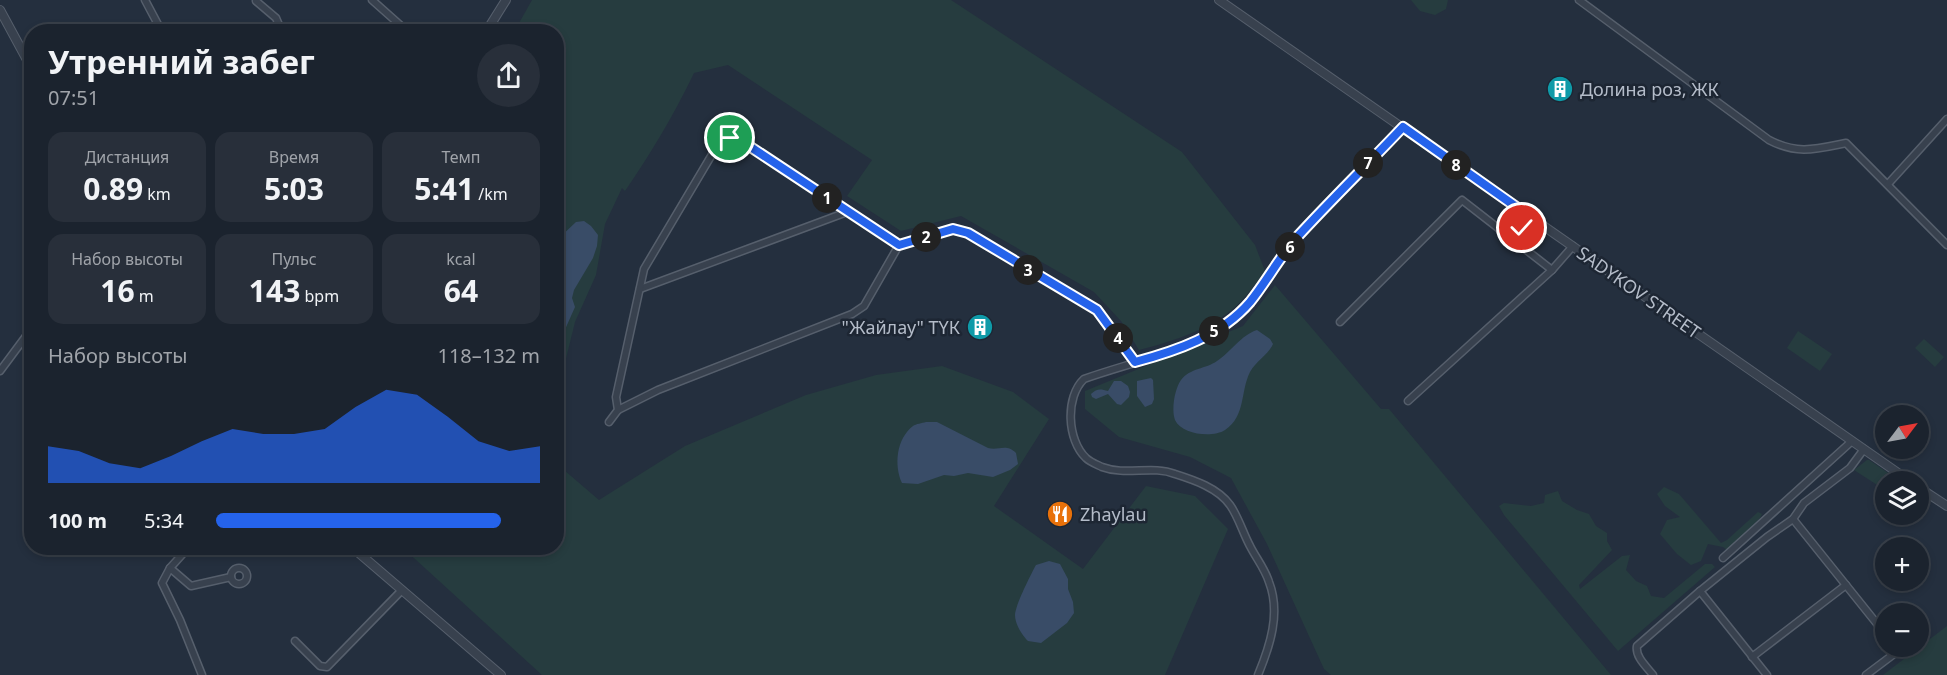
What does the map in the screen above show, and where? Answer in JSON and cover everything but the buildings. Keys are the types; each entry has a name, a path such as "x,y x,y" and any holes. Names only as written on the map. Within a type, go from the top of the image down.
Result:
{"street":[{"path":"145,0 158,24"},
{"path":"372,0 399,24"},
{"path":"491,24 506,0"},
{"name":"SADYKOV STREET","path":"1219,0 1895,471"},
{"path":"1579,0 1769,140 1790,149 1804,151 1846,143 1947,245"},
{"path":"256,1 276,18 279,24"},
{"path":"0,10 4,27 24,57"},
{"path":"1888,184 1947,119"},
{"path":"1258,675 1271,636 1274,606 1269,582 1231,506 1214,490 1172,472 1126,471 1102,467 1086,458 1078,446 1071,426 1073,396 1077,386 1084,379 1187,346 1227,323 1250,301 1297,237 1403,127"},
{"path":"618,410 616,397 644,269 720,141 730,138 740,140 899,245"},
{"path":"1340,322 1462,200 1552,270"},
{"path":"640,289 848,212"},
{"path":"1512,239 1532,218"},
{"path":"609,422 618,410 658,390 852,314 864,306 899,245 953,229 968,233 1097,310 1135,362"},
{"path":"1408,401 1552,270 1573,246"},
{"path":"0,371 24,339"},
{"path":"1723,558 1852,441"},
{"path":"1653,675 1639,657 1636,651 1637,646 1700,591 1793,519 1804,503 1850,468 1864,449"},
{"path":"1929,494 1947,506"},
{"path":"1793,519 1875,621"},
{"path":"182,555 170,568 162,586 180,620 202,675"},
{"path":"361,555 501,675"},
{"path":"170,568 191,586 231,578"},
{"path":"1752,657 1846,585"},
{"path":"295,641 320,666 327,667 402,590"},
{"path":"1700,591 1767,675"},
{"path":"1866,675 1890,657"}],"green space":[{"path":"532,0 951,0 1182,152 1255,245 1265,271 1241,301 1219,319 1180,338 1139,350 1121,321 1094,292 961,216 901,231 847,196 872,160 728,65 694,73 653,148 625,191 622,188 605,224 596,275 575,322 564,367 564,24 518,24"},
{"path":"1411,0 1448,0 1446,9 1435,15 1420,11"},
{"path":"1275,285 1381,409 1389,409 1611,675 1331,675 1324,669 1267,544 1231,478 1190,457 1119,437 1085,409 1085,391 1243,326"},
{"path":"1798,331 1832,354 1820,371 1787,348"},
{"path":"1924,339 1944,357 1935,367 1915,348"},
{"path":"942,366 1013,392 1049,419 994,506 1083,569 1146,486 1195,496 1228,529 1165,675 542,675 411,555 564,555 564,470 599,500 685,446 806,395 876,375"},
{"path":"1869,460 1885,471 1875,471 1875,484 1854,470"},
{"path":"1664,487 1679,494 1721,543 1758,512 1762,514 1727,550 1708,544 1701,561 1691,565 1677,554 1660,534 1667,520 1680,517 1665,506 1657,494"},
{"path":"1558,491 1562,501 1589,514 1596,526 1607,533 1607,541 1612,550 1579,585 1580,589 1622,556 1630,555 1626,570 1636,581 1647,586 1651,596 1664,598 1705,564 1712,564 1715,567 1618,651 1504,515 1499,506 1504,503 1531,506 1544,503 1545,495"},
{"path":"1947,626 1947,675 1883,675 1907,657 1929,657 1929,640"}],"water":[{"path":"584,221 591,226 598,235 597,246 593,258 574,290 572,298 575,307 564,332 564,233 576,222"},
{"path":"1257,330 1273,344 1250,372 1240,411 1232,424 1225,430 1213,434 1198,434 1184,429 1175,420 1174,415 1174,399 1181,380 1189,373 1217,361 1251,332"},
{"path":"1151,378 1154,399 1152,404 1145,407 1137,396 1137,381"},
{"path":"1114,381 1121,381 1128,386 1130,392 1129,397 1121,405 1117,404 1108,394 1096,399 1092,397 1091,394 1097,390 1108,391"},
{"path":"937,422 988,448 1009,448 1016,453 1018,464 993,477 968,473 954,476 944,475 918,484 902,483 897,461 900,445 907,431 917,424"},
{"path":"1049,561 1060,564 1068,579 1074,613 1067,623 1041,643 1028,641 1018,626 1015,618 1016,611 1036,565"}],"place":[{"name":"Долина роз, ЖК","path":"1560,89"},
{"name":"\"Жайлау\" ТҮК","path":"980,327"},
{"name":"Zhaylau","path":"1060,514"}],"route":[{"path":"730,138 740,140 899,245 953,229 960,229 968,233 1097,310 1135,362 1187,346 1238,314 1297,237 1403,127 1532,218 1522,228"}]}
